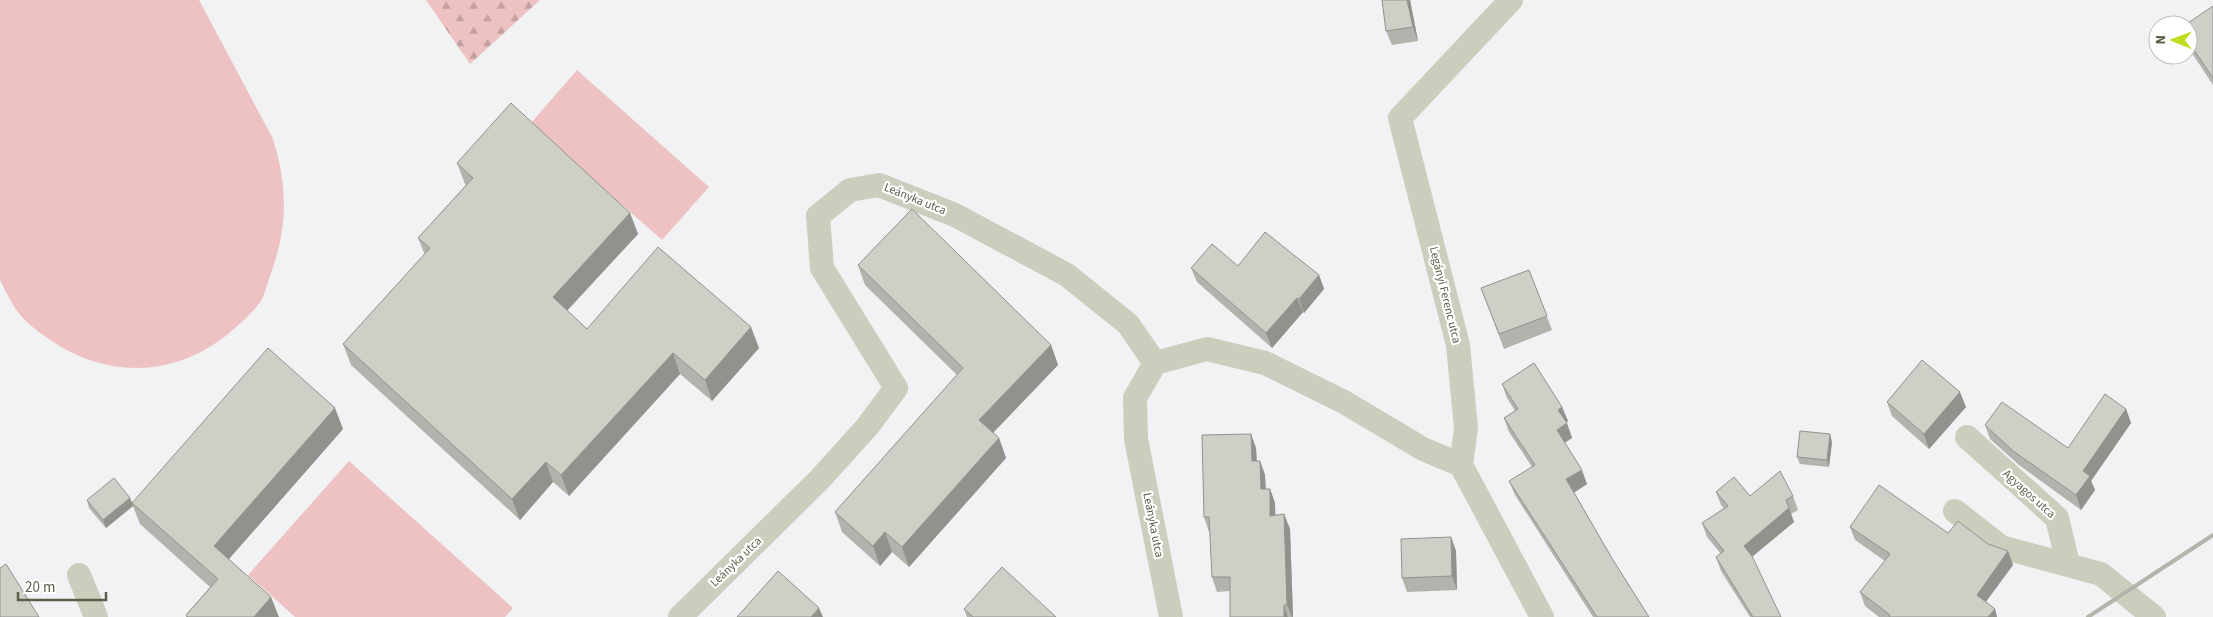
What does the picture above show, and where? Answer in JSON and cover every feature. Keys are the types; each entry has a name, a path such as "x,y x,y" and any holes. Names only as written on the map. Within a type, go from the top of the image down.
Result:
{"street":[{"name":"Legányi Ferenc utca","path":"1461,465 1466,428 1458,345 1400,118 1512,0"},
{"name":"Leányka utca","path":"680,617 819,480 867,427 896,388 822,268 818,216 850,190 879,185 955,215 1066,275 1128,324 1155,363 1135,398 1136,439 1171,617"},
{"path":"1155,363 1207,349 1264,363 1344,402 1423,449 1461,465 1542,617"},
{"name":"Agyagos utca","path":"1966,437 2057,518 2068,564"},
{"path":"1955,511 2001,547 2101,574 2154,617"},
{"path":"79,576 96,617"}],"green space":[{"path":"0,0 199,0 273,139 281,174 284,208 283,224 276,258 261,301 245,319 214,344 192,356 169,364 145,368 121,367 97,362 73,353 50,340 21,316 9,298 0,280"},
{"path":"426,0 540,0 470,64"},
{"path":"577,70 709,187 662,240 530,124"},
{"path":"349,461 513,608 505,617 295,617 248,575"}],"building":[{"path":"1382,0 1407,0 1413,27 1386,31"},
{"path":"2213,6 2213,78 2198,56 2198,16"},
{"path":"511,103 630,213 553,297 587,329 658,247 751,327 705,380 673,353 561,475 546,462 512,499 343,344 430,248 418,238 473,178 457,163"},
{"path":"912,209 1051,345 979,420 999,438 902,547 885,532 873,546 835,512 963,368 858,265"},
{"path":"1265,232 1319,275 1266,333 1191,268 1212,244 1238,266"},
{"path":"1529,270 1547,316 1499,334 1481,288"},
{"path":"268,348 335,408 214,546 271,597 254,617 188,617 186,615 218,579 132,503"},
{"path":"1922,360 1960,392 1924,434 1887,402"},
{"path":"1534,363 1562,407 1558,410 1567,423 1557,430 1582,470 1566,479 1649,617 1597,617 1509,481 1535,465 1504,418 1518,409 1502,384"},
{"path":"2105,394 2126,409 2083,471 2090,476 2076,495 2013,451 1985,425 2002,402 2068,448"},
{"path":"1800,431 1830,434 1827,460 1797,457"},
{"path":"1251,434 1252,461 1260,461 1261,489 1270,489 1270,516 1284,514 1287,605 1284,605 1284,617 1230,617 1230,577 1212,577 1209,517 1204,517 1202,435"},
{"path":"1780,471 1793,496 1786,500 1789,508 1744,546 1752,556 1781,617 1753,617 1716,557 1724,551 1702,523 1728,506 1716,492 1734,477 1750,496"},
{"path":"114,478 130,498 103,520 87,500"},
{"path":"1879,485 1948,533 1958,521 1988,544 2008,551 1977,595 1995,609 1988,617 1889,617 1890,615 1860,592 1890,554 1850,527"},
{"path":"1451,537 1452,576 1402,578 1401,539"},
{"path":"6,564 39,617 0,617 0,568"},
{"path":"1002,567 1056,617 973,617 964,609"},
{"path":"778,571 819,608 811,617 737,617"}],"railway":[{"path":"2088,617 2213,535"}]}
